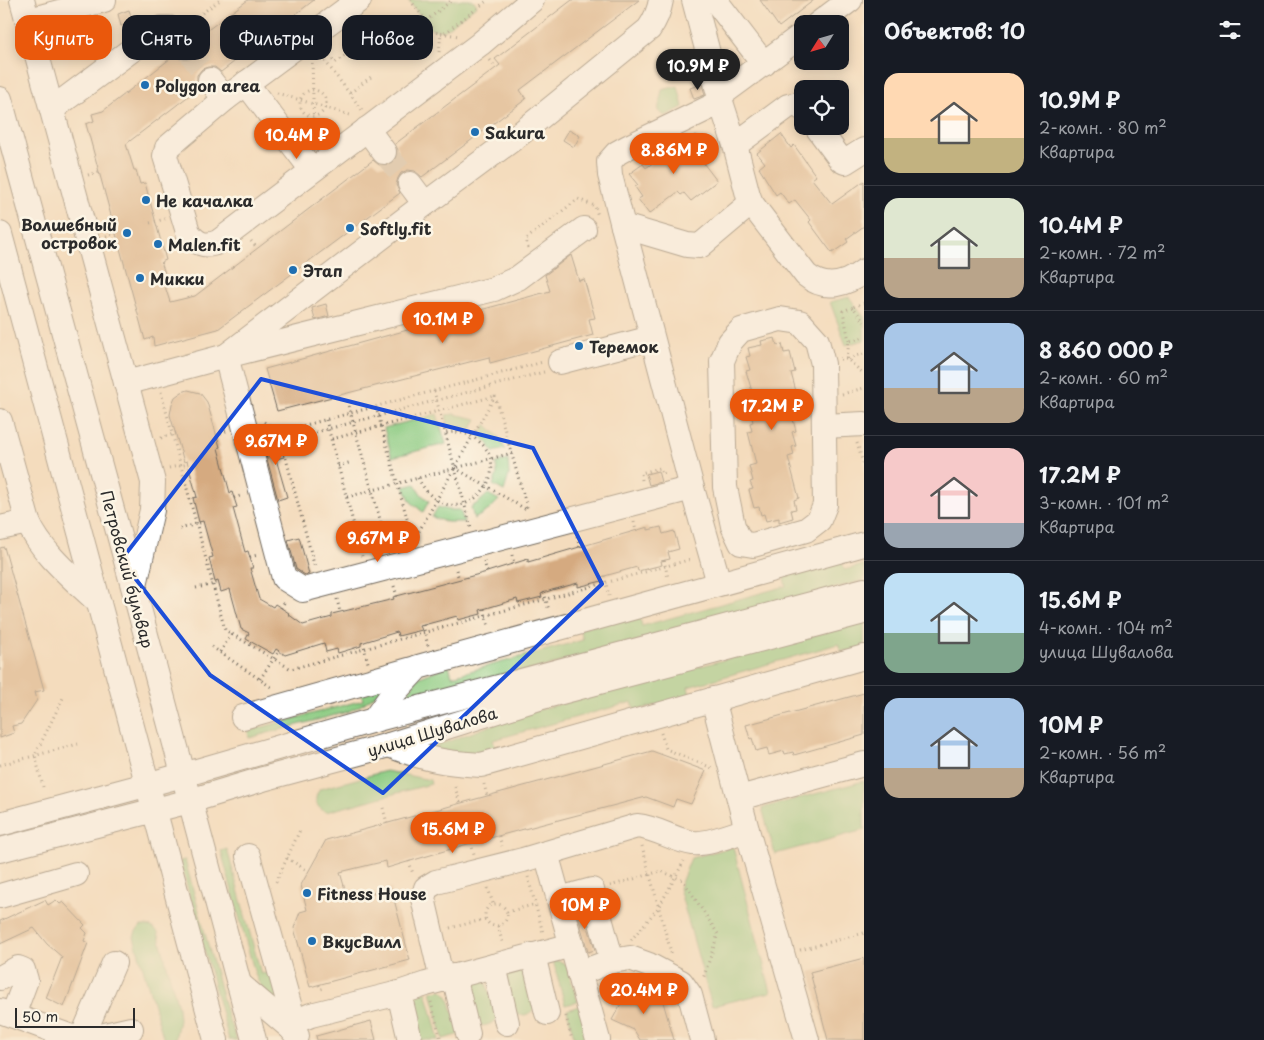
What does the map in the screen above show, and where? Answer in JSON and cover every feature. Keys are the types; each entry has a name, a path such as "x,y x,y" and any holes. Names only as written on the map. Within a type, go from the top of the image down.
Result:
{"street":[{"path":"104,0 25,10 153,482 152,510 134,590"},
{"path":"332,23 359,0"},
{"path":"282,60 225,99 181,134 165,151 188,232 193,240 201,244 211,245 218,242 316,167 369,123 480,44 532,0"},
{"path":"226,356 521,133 649,28 659,12 661,0"},
{"path":"694,0 720,99 751,203 806,275 814,282 838,284 852,281 864,271"},
{"path":"715,0 764,64"},
{"path":"830,15 850,0"},
{"path":"719,583 651,338 610,175 609,162 617,153 720,99 794,41"},
{"path":"52,109 122,57"},
{"path":"210,80 225,99"},
{"path":"250,81 316,167"},
{"name":"Петровский бульвар","path":"0,99 254,1040"},
{"path":"735,145 788,106 794,105"},
{"path":"369,123 384,152"},
{"path":"822,135 840,160 845,162 864,150"},
{"path":"410,184 425,204"},
{"path":"623,226 686,245 700,246 751,203"},
{"path":"126,383 494,289 518,278 584,229"},
{"path":"0,234 216,1040"},
{"path":"780,319 800,322 817,341 824,364 824,426 825,505 819,520 806,530 753,545 741,543 733,526 725,487 722,361 730,342 741,330 780,319"},
{"path":"554,364 651,338"},
{"path":"226,356 284,578 303,590 692,488"},
{"path":"0,421 32,532 56,561 100,604"},
{"path":"824,426 860,433"},
{"path":"0,528 28,522"},
{"path":"242,717 423,658 864,544"},
{"name":"улица Шувалова","path":"0,824 374,720 864,590"},
{"name":"улица Шувалова","path":"0,850 190,801 262,779 389,745 539,698 864,612"},
{"path":"389,745 416,756 451,764 481,765 864,657"},
{"path":"374,720 391,696 423,658"},
{"path":"713,699 747,830 807,1040"},
{"path":"739,798 864,764"},
{"path":"468,1034 442,983 423,898 426,888 436,882 546,853 637,826 647,827 694,843 747,830"},
{"path":"546,853 598,1040"},
{"path":"248,856 295,1030"},
{"path":"0,896 76,874"},
{"path":"559,899 592,890 612,961"},
{"path":"295,1030 311,1015 442,983 494,966 572,945"},
{"path":"533,955 547,1013"},
{"path":"579,973 612,961 630,958 650,965 681,982 690,995 702,1040"},
{"path":"82,1040 114,963"},
{"path":"494,966 507,1024"},
{"path":"0,978 18,968 23,970 26,980 6,1013 82,1040 131,1030"},
{"path":"239,984 295,1030"},
{"path":"399,993 410,1040"},
{"path":"197,1040 207,1011"}],"path":[{"path":"410,0 421,15"},
{"path":"433,15 452,0"},
{"path":"480,0 483,4"},
{"path":"438,55 442,33 488,0"},
{"path":"434,32 475,38 480,44"},
{"path":"349,34 358,46 335,63 315,38 349,34"},
{"path":"312,60 316,167"},
{"path":"329,60 369,123"},
{"path":"350,93 371,77"},
{"path":"250,81 260,87 363,119 369,123"},
{"path":"313,90 322,93 326,97 326,107 319,116 314,117 304,113 300,107 300,100 303,95 307,91 313,90"},
{"path":"84,176 102,171"},
{"path":"150,223 173,217"},
{"path":"101,237 119,232"},
{"path":"848,359 849,341 843,310 864,303"},
{"path":"853,306 864,322"},
{"path":"849,341 864,337"},
{"path":"832,362 864,354"},
{"path":"848,359 864,371"},
{"path":"279,432 434,391 554,364"},
{"path":"320,586 282,441 436,400 554,364"},
{"path":"434,391 476,546"},
{"path":"376,407 414,541 496,396"},
{"path":"332,439 496,396"},
{"path":"454,468 528,510 496,396"},
{"path":"347,401 388,548"},
{"path":"326,420 366,574"},
{"path":"460,427 460,432"},
{"path":"156,439 179,432"},
{"path":"418,478 425,490 436,500 450,504 464,504 477,498 486,487 491,474 490,459 483,446 473,437 460,432 445,433"},
{"path":"860,433 864,466"},
{"path":"483,446 488,443"},
{"path":"347,497 512,453"},
{"path":"338,466 352,462"},
{"path":"164,470 188,464"},
{"path":"642,480 641,473 660,468 662,474 670,472"},
{"path":"491,474 496,474"},
{"path":"421,494 425,490"},
{"path":"477,498 480,502"},
{"path":"449,510 450,504"},
{"path":"180,529 203,522"},
{"path":"664,560 670,584"},
{"path":"604,576 610,599"},
{"path":"196,588 219,583"},
{"path":"544,592 550,616"},
{"path":"484,609 490,632"},
{"path":"423,625 423,658"},
{"path":"220,652 232,634"},
{"path":"363,642 369,664"},
{"path":"212,647 275,689"},
{"path":"260,679 279,651"},
{"path":"43,787 35,755 64,696"},
{"path":"660,730 666,749 714,769"},
{"path":"0,765 78,744"},
{"path":"483,779 487,796"},
{"path":"455,787 460,803"},
{"path":"382,808 387,823"},
{"path":"637,826 673,959"},
{"path":"275,882 300,830"},
{"path":"612,961 659,907 694,843"},
{"path":"287,858 308,871"},
{"path":"409,861 414,877"},
{"path":"592,890 661,871 682,880 718,934 704,978 694,980"},
{"path":"529,881 543,931"},
{"path":"489,890 493,904"},
{"path":"507,912 559,899"},
{"path":"493,904 500,904 507,912 506,919 498,926 490,924 485,915 487,908 493,904"},
{"path":"449,928 486,919"},
{"path":"498,926 502,942"},
{"path":"783,954 864,933"},
{"path":"441,1040 442,983"},
{"path":"319,985 320,989 325,988"}],"highlighted area":[{"path":"261,379 533,448 602,584 383,793 210,675 121,560"}],"green space":[{"path":"408,0 473,0 477,5 444,31 433,29 433,15 419,15"},
{"path":"678,86 683,107 665,116 658,111 662,90"},
{"path":"849,297 864,317 864,340 846,345 830,302"},
{"path":"437,414 446,444 392,457 384,428"},
{"path":"454,414 477,419 471,430 449,427 446,415"},
{"path":"486,424 498,436 505,449 493,452 480,435"},
{"path":"508,460 509,475 504,491 493,485 497,474 496,463"},
{"path":"415,484 421,494 429,501 423,512 411,502 404,487"},
{"path":"488,494 499,500 489,510 474,519 471,507"},
{"path":"438,507 460,510 464,522 447,522 432,517"},
{"path":"841,558 844,570 864,565 864,580 469,687 405,697 418,678 449,665 452,676 583,640 580,629 639,613 642,626 786,586 783,574"},
{"path":"864,622 864,650 841,651 838,644 688,687 690,695 635,711 632,702 493,740 496,749 482,755 431,748 516,716"},
{"path":"388,683 369,700 347,712 249,738 248,731 363,700 360,688"},
{"path":"386,771 430,780 431,784 326,812 317,805 316,796 320,789"},
{"path":"864,781 864,830 775,854 762,808"},
{"path":"733,847 771,992 712,1006 679,888 691,858"},
{"path":"227,849 261,974 271,972 283,1005 265,993 255,974 221,851"},
{"path":"185,860 228,1018 237,1040 229,1040 180,861"},
{"path":"141,926 150,927 158,932 178,1007 179,1020 175,1040 164,1040 134,937 136,931"},
{"path":"553,960 566,964 578,1002 565,1005"},
{"path":"520,969 525,973 536,1008 524,1015 516,1014 505,985 508,973"},
{"path":"481,980 486,983 498,1018 483,1026 477,1025 466,989 469,983"},
{"path":"442,990 448,996 460,1034 443,1039 431,991"},
{"path":"426,991 439,1040 419,1040 415,1027 412,1012 413,1005 419,994"},
{"path":"579,1006 589,1040 575,1040 567,1010"}],"building":[{"path":"248,0 314,0 295,15 228,15"},
{"path":"572,0 639,0 520,90 526,99 422,177 415,171 408,170 401,173 396,185 400,193 218,329 154,346 153,337 145,340 86,124 94,121 92,114 103,111 169,60 210,60 210,28 220,21 220,60 236,60 221,72 215,67 202,69 197,75 199,88 126,144 140,184 145,183 166,260 161,262 166,276 162,277 170,302 195,296 373,160 379,165 386,166 392,163 397,157 398,150 395,144 500,65 495,59"},
{"path":"760,0 814,0 794,15 779,27"},
{"path":"129,10 131,15 122,15 121,26 118,14"},
{"path":"702,84 705,95 694,99 690,88"},
{"path":"569,130 580,136 574,147 563,140"},
{"path":"781,134 791,148 794,145 816,176 812,179 832,204 864,181 864,226 846,239 848,242 832,253 809,222 811,220 795,200 789,204 780,192 776,195 759,168 765,163 757,153"},
{"path":"696,135 708,150 704,153 709,160 704,164 717,181 691,201 684,193 681,195 678,192 649,214 638,199 642,197 635,187 638,185 629,174 643,164 646,168 673,148 675,150"},
{"path":"571,255 579,281 584,279 595,318 589,319 593,335 490,363 489,357 277,411 265,369 550,291 545,275"},
{"path":"326,304 329,316 315,320 312,308"},
{"path":"775,338 777,345 782,344 784,353 790,352 795,372 791,373 797,395 787,397 796,431 792,432 796,446 792,447 794,455 788,457 799,498 794,500 796,509 791,510 793,518 779,522 779,518 766,521 764,514 761,515 759,507 754,508 749,490 753,489 750,482 753,481 749,466 756,464 748,432 752,431 750,423 753,422 749,407 756,405 746,371 750,370 746,357 750,356 748,348 762,345 761,341"},
{"path":"188,390 200,393 207,402 220,447 218,448 230,493 232,492 237,507 233,508 245,552 248,551 253,568 250,568 259,599 273,607 275,604 303,625 332,617 332,614 394,599 393,597 528,559 528,562 648,527 648,530 661,527 663,534 674,531 679,549 668,552 670,559 661,561 662,565 638,571 637,567 601,577 602,581 578,587 578,583 541,594 542,597 518,603 517,599 480,610 481,614 458,620 457,616 420,626 422,630 398,636 397,632 361,643 361,646 338,653 337,649 326,652 324,643 285,655 276,649 273,654 246,639 249,633 241,629 230,589 221,592 218,581 215,582 209,558 213,557 203,521 199,522 193,498 197,497 187,461 184,462 170,415 175,397"},
{"path":"280,440 284,457 276,459 287,497 278,500 263,444"},
{"path":"658,471 661,482 649,485 646,474"},
{"path":"299,537 309,574 305,575 296,569 288,540"},
{"path":"4,547 44,690 35,692 37,700 21,724 12,726 14,733 0,738 0,548"},
{"path":"864,693 864,735 794,755 793,752 785,754 784,751 769,755 767,748 756,751 752,738 750,739 746,725"},
{"path":"652,751 706,771 691,804 676,799 673,807 646,797 471,843 387,868 386,861 340,872 348,900 391,888 410,960 310,987 294,928 300,912 307,910 301,885 326,840"},
{"path":"45,900 48,905 56,900 60,904 63,902 85,925 82,928 87,933 84,941 88,943 64,1007 46,998 62,957 47,944 34,928 0,944 0,921"},
{"path":"582,907 595,950 588,952 576,909"},
{"path":"864,958 864,1040 828,1040 810,972"},
{"path":"633,982 663,1002 674,1040 640,1040 634,1030 612,1020"},
{"path":"371,1021 376,1040 317,1040 316,1036"}],"tunnel":[{"path":"195,60 210,80"},
{"path":"384,152 410,184"}],"place":[{"name":"Polygon area","path":"145,85"},
{"name":"Sakura","path":"475,132"},
{"name":"Не качалка","path":"146,200"},
{"name":"Softly.fit","path":"350,228"},
{"name":"Волшебный островок","path":"127,233"},
{"name":"Malen.fit","path":"158,244"},
{"name":"Этап","path":"293,270"},
{"name":"Микки","path":"140,278"},
{"name":"Теремок","path":"579,346"},
{"name":"Fitness House","path":"307,893"},
{"name":"ВкусВилл","path":"312,941"}]}
